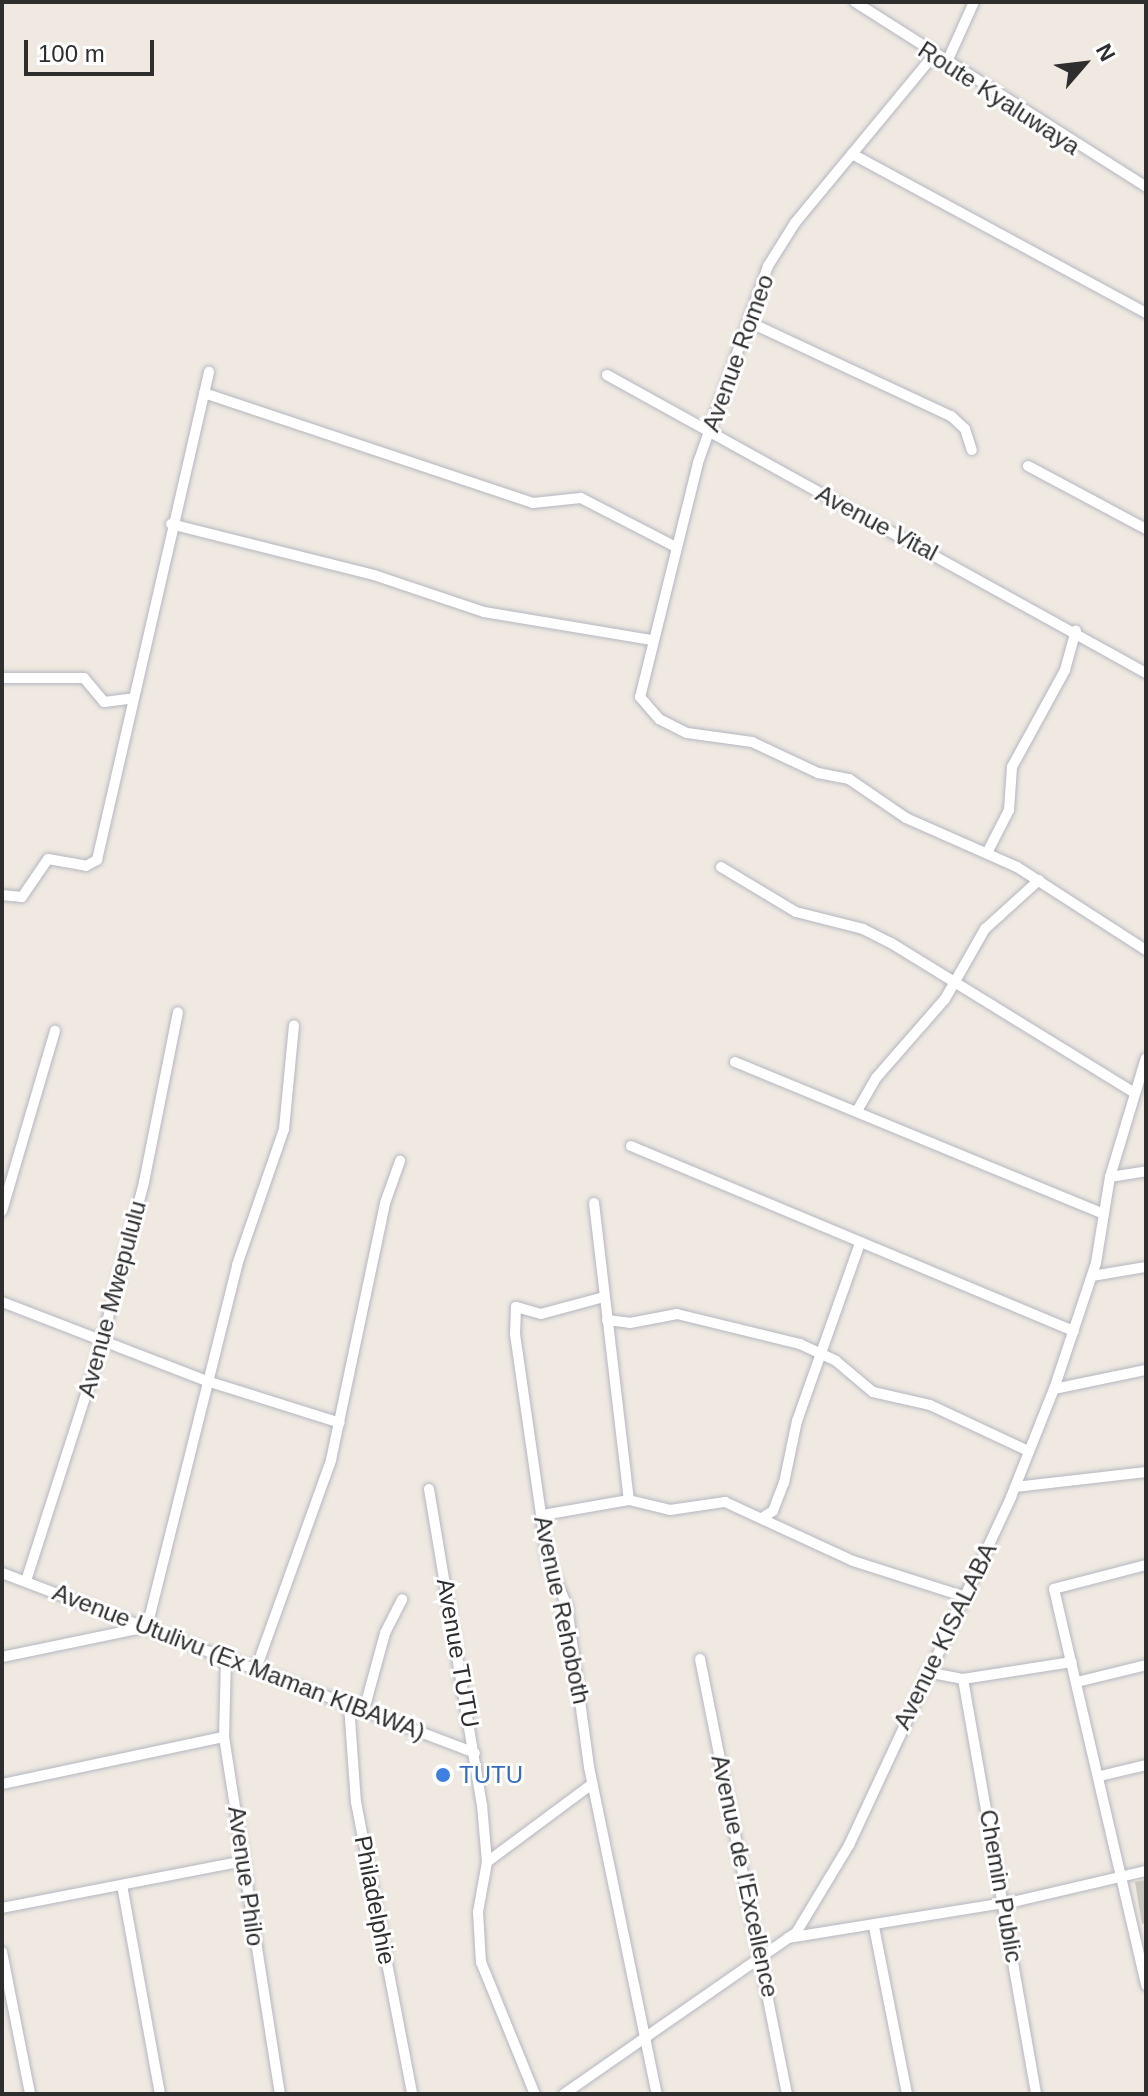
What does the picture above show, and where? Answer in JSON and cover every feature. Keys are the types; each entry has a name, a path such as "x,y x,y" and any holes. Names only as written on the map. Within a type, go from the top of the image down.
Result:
{"street":[{"name":"Route Kyaluwaya","path":"855,2 933,56 1146,187"},
{"path":"946,64 974,2"},
{"name":"Avenue Romeo","path":"933,56 852,154 768,266 709,433 651,640 640,697 671,726 782,752 818,773 859,784 952,842 987,853"},
{"path":"852,154 1146,313"},
{"path":"749,322 951,416 965,429 972,450"},
{"path":"2,895 22,897 48,859 86,866 97,860 126,743 130,699 209,372"},
{"name":"Avenue Vital","path":"607,375 1076,630 1146,673"},
{"path":"204,393 533,503 581,498 676,547"},
{"path":"1028,466 1146,529"},
{"path":"171,524 374,575 484,612 651,640"},
{"path":"1076,630 1065,670 1012,767 1009,810 987,853 1039,880 1146,950"},
{"path":"2,678 84,678 104,702 130,699"},
{"path":"721,867 796,912 863,929 956,980 1132,1091"},
{"path":"857,1111 956,980 985,929 1039,880"},
{"name":"Avenue Mwepululu","path":"26,1581 96,1363 98,1340 144,1182 178,1012"},
{"path":"2,1657 147,1627 237,1265 284,1129 294,1025"},
{"path":"2,1211 55,1031"},
{"name":"Avenue KISALABA","path":"564,2094 787,1939 849,1845 1015,1487 1054,1389 1092,1276 1110,1177 1132,1091 1146,1058"},
{"path":"735,1062 1103,1214"},
{"path":"631,1146 1074,1331"},
{"path":"257,1666 340,1423 385,1203 400,1161"},
{"path":"1110,1177 1146,1171"},
{"path":"594,1203 629,1500"},
{"path":"762,1518 773,1511 784,1483 819,1355 860,1243"},
{"path":"1092,1276 1146,1267"},
{"name":"Avenue Rehoboth","path":"604,1297 541,1314 516,1307 548,1562 567,1606 592,1784 657,2094"},
{"path":"2,1302 207,1381 340,1423"},
{"path":"607,1320 630,1323 677,1314 800,1344 836,1361 873,1392 930,1405 1028,1451"},
{"path":"1054,1389 1146,1370"},
{"path":"1015,1487 1146,1472"},
{"name":"Avenue TUTU","path":"429,1489 475,1753 487,1862 478,1912 481,1962 535,2094"},
{"path":"543,1515 629,1500 670,1510 725,1502 853,1561 963,1596"},
{"path":"1146,1565 1054,1589 1100,1776 1146,1985"},
{"name":"Avenue Utulivu (Ex Maman KIBAWA)","path":"2,1573 257,1666 475,1753"},
{"path":"364,1710 385,1633 402,1599"},
{"name":"Avenue Philo","path":"226,1657 224,1737 280,2094"},
{"name":"Avenue de l'Excellence","path":"700,1659 762,1955 787,2094"},
{"path":"927,1672 963,1679 1072,1662"},
{"path":"1077,1682 1146,1665"},
{"name":"Chemin Public","path":"963,1679 1036,2094"},
{"name":"Philadelphie","path":"349,1705 356,1802 412,2094"},
{"path":"2,1784 224,1737"},
{"path":"1100,1776 1146,1765"},
{"path":"487,1862 592,1784"},
{"path":"2,1908 243,1861"},
{"path":"787,1939 1004,1904 1146,1871"},
{"path":"122,1885 160,2094"},
{"path":"874,1927 907,2094"},
{"path":"2,1952 30,2094"}],"building":[{"path":"1146,1880 1146,1923 1142,1924 1135,1882"}],"place":[{"name":"TUTU","path":"443,1775"}]}
